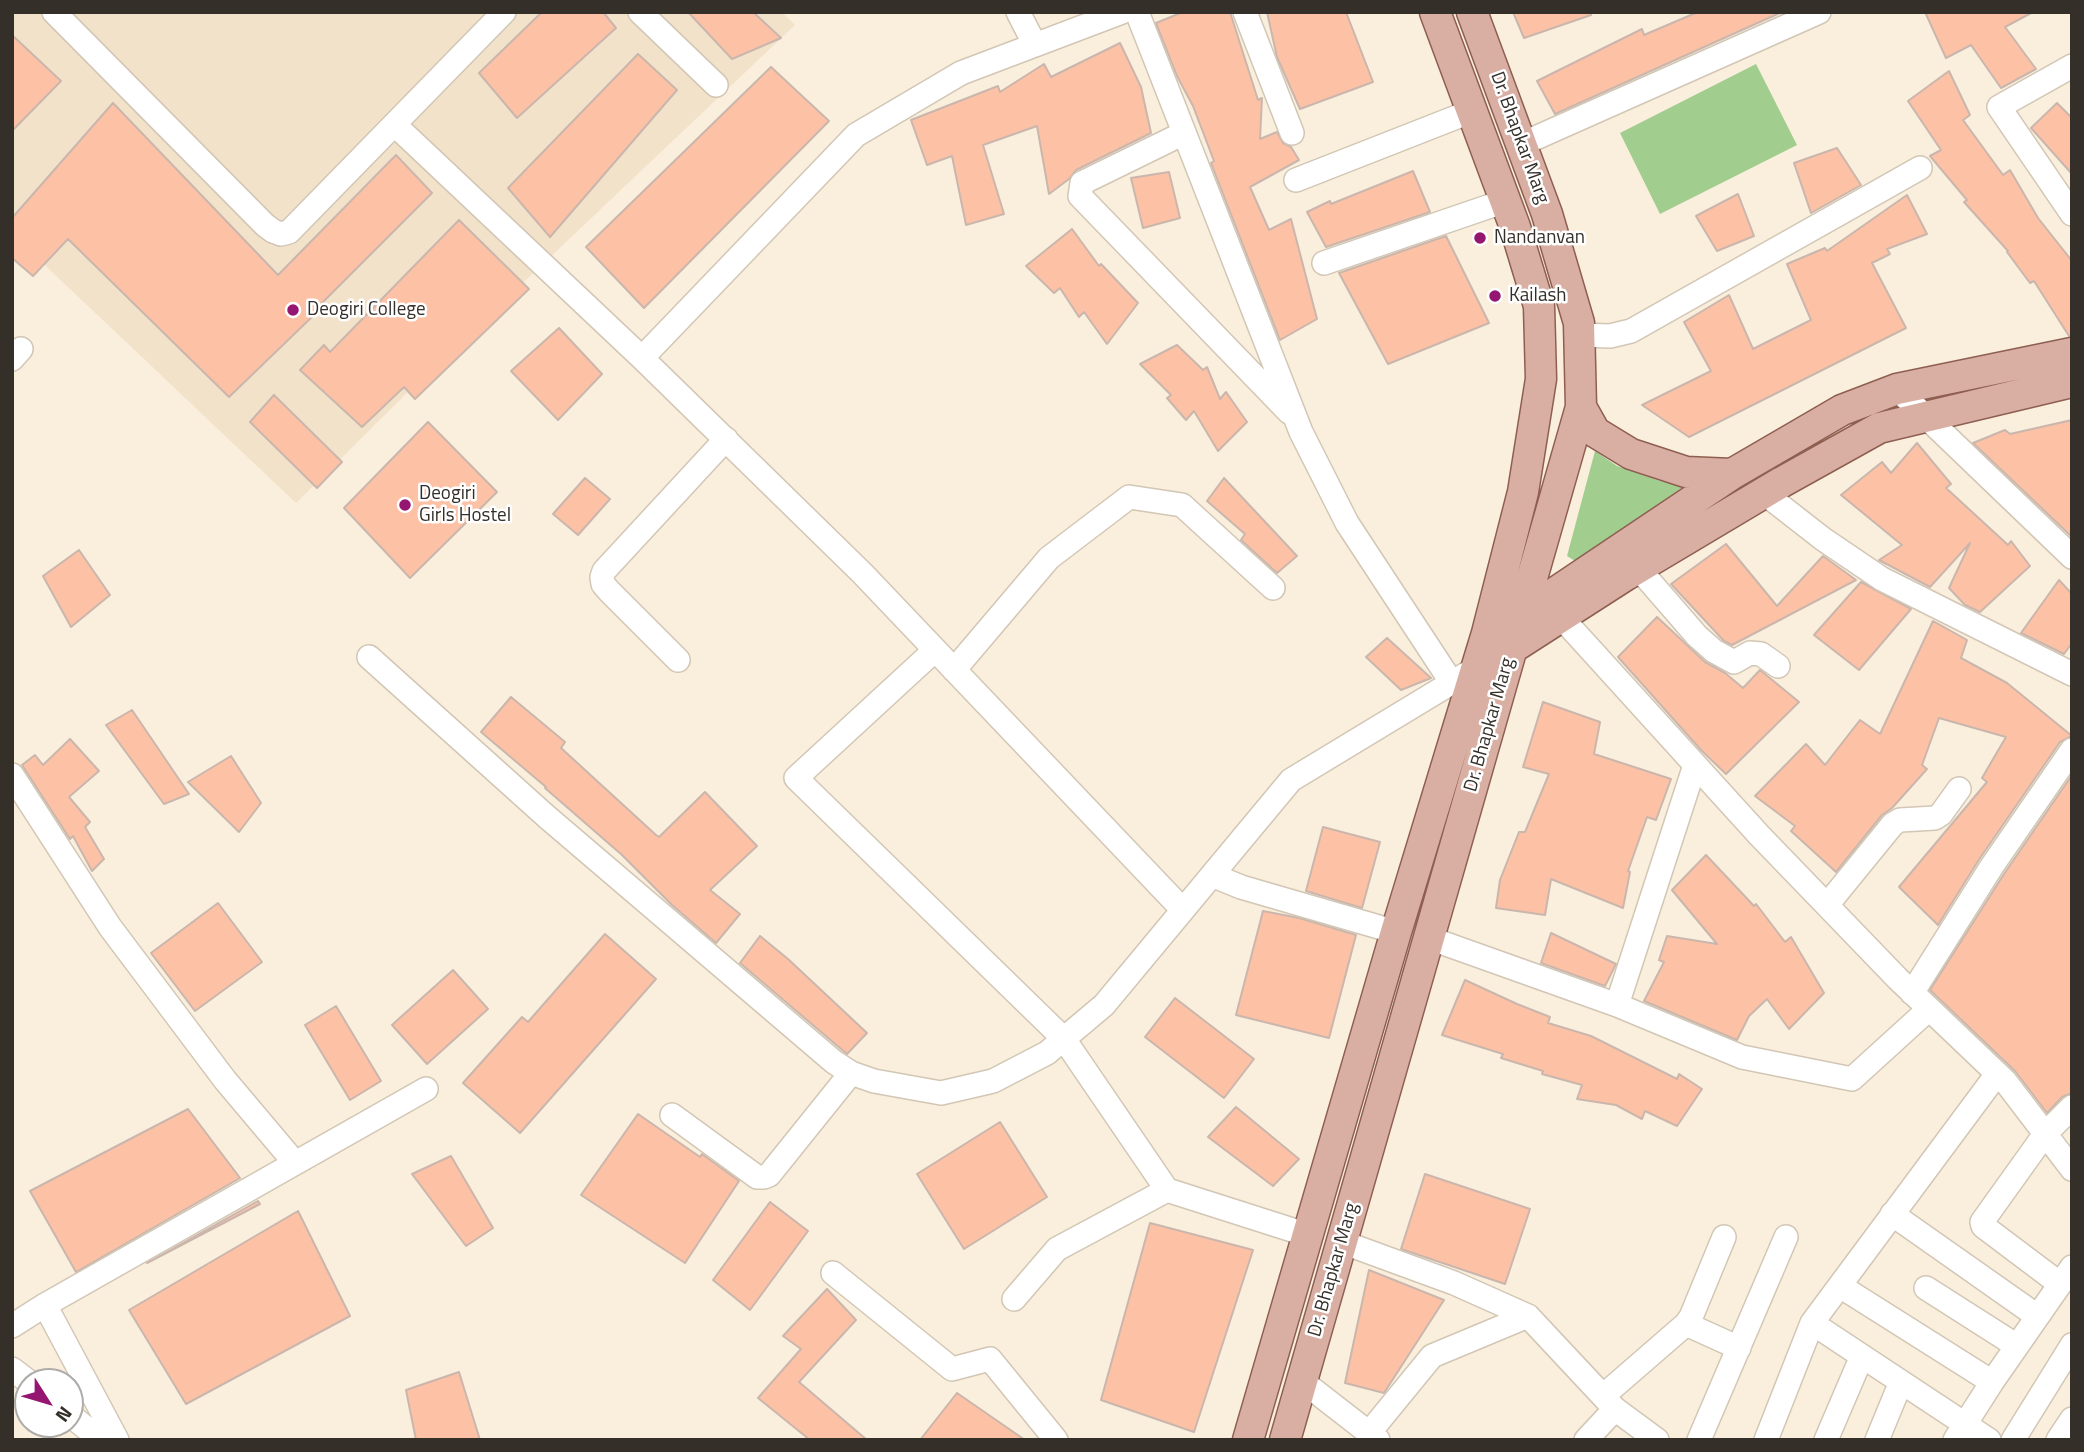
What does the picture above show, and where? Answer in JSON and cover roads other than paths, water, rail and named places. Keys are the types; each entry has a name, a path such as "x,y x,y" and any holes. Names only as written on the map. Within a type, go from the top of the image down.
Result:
{"main road":[{"name":"Dr. Bhapkar Marg","path":"1474,16 1548,214 1579,335 1581,407 1521,616"},
{"path":"1439,22 1474,16"},
{"name":"Dr. Bhapkar Marg","path":"1285,1440 1429,938 1499,641 1541,379 1539,306 1505,201 1439,22"},
{"path":"1499,641 1552,607 1732,474 1842,410 1897,389 2072,353"},
{"path":"1499,641 1521,616 1552,607 1638,568 1879,428 2072,382"},
{"path":"1581,407 1595,432 1631,454 1686,472 1732,474"},
{"name":"Dr. Bhapkar Marg","path":"1248,1440 1396,932 1464,675 1499,641"}],"street":[{"path":"54,12 273,231 281,234 289,232 504,12"},
{"path":"640,12 716,85"},
{"path":"1018,12 1035,45"},
{"path":"642,358 856,135 961,73 1122,12"},
{"path":"369,657 547,817 834,1062 851,1073 874,1081 941,1093 993,1081 1046,1053 1064,1039 1104,1005 1292,780 1464,675 1347,523 1296,419 1137,12"},
{"path":"1245,12 1292,133"},
{"path":"1522,144 1819,12"},
{"path":"2072,66 1999,107 2072,214"},
{"path":"1296,180 1472,111"},
{"path":"395,125 642,358 862,573 1183,910"},
{"path":"1184,133 1082,183 1080,196 1296,419"},
{"path":"1579,335 1610,336 1630,331 1920,168"},
{"path":"1324,263 1505,201"},
{"path":"1897,389 2072,557"},
{"path":"678,660 609,591 603,584 602,577 604,571 726,439"},
{"path":"1764,493 1823,539 1882,579 2072,674"},
{"path":"954,670 1049,558 1129,497 1182,505 1273,588"},
{"path":"1638,568 1679,616 1714,651 1734,662 1750,653 1761,654 1778,666"},
{"path":"1552,607 1827,905 1912,993 1997,1074 2072,1169"},
{"path":"935,650 796,778 1064,1039 1167,1190 1308,1235"},
{"path":"1912,993 1992,866 2072,750"},
{"path":"1617,1005 1695,765"},
{"path":"12,775 110,928 225,1080 295,1163"},
{"path":"1827,905 1893,824 1900,820 1934,818 1941,814 1959,789"},
{"path":"1212,875 1241,887 1396,932"},
{"path":"1429,938 1617,1005 1742,1057 1852,1079 1929,1009"},
{"path":"672,1115 757,1177 764,1177 769,1175 851,1073"},
{"path":"1766,1440 1812,1323 1997,1074"},
{"path":"12,1326 44,1305 426,1089"},
{"path":"1960,1432 2066,1275 1983,1226 1982,1222 2045,1134 2072,1107"},
{"path":"1013,1299 1057,1249 1167,1190"},
{"path":"1892,1214 2037,1316"},
{"path":"1586,1440 1609,1402 1691,1317 1724,1237"},
{"path":"1699,1440 1786,1237"},
{"path":"1342,1242 1454,1283 1528,1316 1609,1402 1657,1440"},
{"path":"833,1273 951,1369 990,1359 1056,1440"},
{"path":"1840,1286 1992,1382"},
{"path":"1926,1289 2017,1346"},
{"path":"44,1305 117,1440"},
{"path":"1302,1381 1374,1436 1432,1356 1528,1316"},
{"path":"1812,1323 1901,1382 1960,1432 1989,1440"},
{"path":"1686,1324 1739,1348"},
{"path":"2013,1440 2072,1345"},
{"path":"1826,1440 1862,1356"},
{"path":"1877,1440 1901,1382"},
{"path":"2058,1440 2072,1419"},
{"path":"84,1426 101,1440"}],"place":[{"name":"Nandanvan","path":"1480,238"},
{"name":"Kailash","path":"1495,296"},
{"name":"Deogiri College","path":"293,310"},
{"name":"Deogiri Girls Hostel","path":"405,505"}]}
